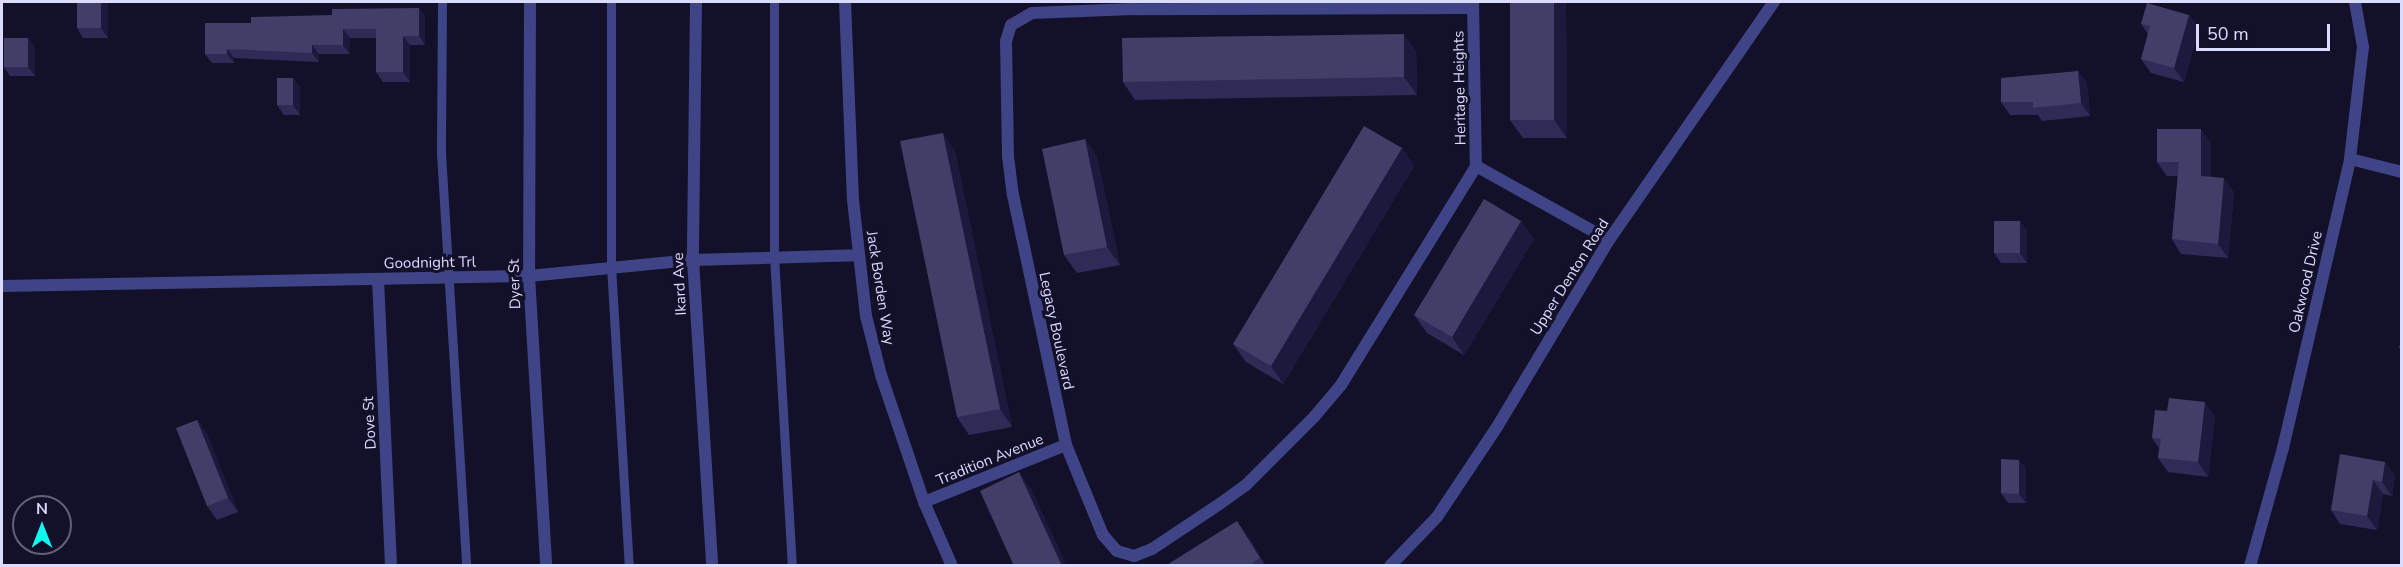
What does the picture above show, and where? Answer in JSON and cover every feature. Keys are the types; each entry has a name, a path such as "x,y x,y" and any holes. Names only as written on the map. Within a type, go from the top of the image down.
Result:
{"street":[{"name":"Dyer St","path":"530,2 529,276 546,566"},
{"name":"Ikard Ave","path":"696,2 693,260 712,566"},
{"name":"Jack Borden Way","path":"845,2 858,255 881,375 924,502 952,566"},
{"name":"Upper Denton Road","path":"1390,566 1437,517 1497,428 1609,240 1774,2"},
{"name":"Oakwood Drive","path":"2250,566 2283,448 2350,159 2363,47 2355,2"},
{"name":"Heritage Heights","path":"1473,5 1476,166 1609,240"},
{"name":"Legacy Boulevard","path":"1473,5 1133,9 1032,13 1011,25 1006,41 1008,156 1013,195 1066,445 1103,535 1118,551 1134,556 1152,549 1221,503 1246,484 1314,417 1341,385 1476,166"},
{"path":"2350,159 2402,172"},
{"name":"Goodnight Trl","path":"2,286 529,276 611,266 693,260 858,255"},
{"name":"Dove St","path":"378,279 391,566"},
{"name":"Tradition Avenue","path":"924,502 1066,445"}],"lane":[{"path":"442,2 441,153 466,566"},
{"path":"611,2 611,266 629,566"},
{"path":"774,2 774,256 792,566"}],"building":[{"path":"77,2 101,2 101,28 77,28"},
{"path":"1510,2 1554,2 1554,120 1510,120"},
{"path":"2147,3 2189,15 2174,68 2141,59 2150,26 2141,24"},
{"path":"419,8 419,36 403,36 403,72 376,72 376,29 343,29 343,45 312,45 312,53 227,49 227,54 205,54 205,23 251,23 251,17 332,15 332,9"},
{"path":"1404,34 1404,77 1123,82 1122,38"},
{"path":"4,38 28,38 28,67 4,67"},
{"path":"2078,71 2081,103 2033,108 2033,102 2001,102 2001,78"},
{"path":"277,78 293,78 293,105 277,105"},
{"path":"1364,126 1402,148 1271,366 1233,344"},
{"path":"2157,129 2201,129 2201,176 2224,178 2218,244 2172,239 2179,162 2157,162"},
{"path":"943,133 1000,409 957,417 900,141"},
{"path":"1085,139 1107,247 1064,255 1042,149"},
{"path":"1484,199 1521,221 1452,337 1414,315"},
{"path":"1994,221 2020,221 2020,253 1994,253"},
{"path":"2169,398 2205,402 2198,462 2158,458 2161,439 2152,438 2155,410 2167,411"},
{"path":"197,420 228,498 207,506 176,428"},
{"path":"2340,454 2385,462 2382,482 2373,480 2367,516 2331,510"},
{"path":"2001,459 2019,460 2019,494 2001,493"},
{"path":"1019,472 1062,566 1014,566 980,491"},
{"path":"1237,521 1260,558 1248,566 1165,566"}]}
